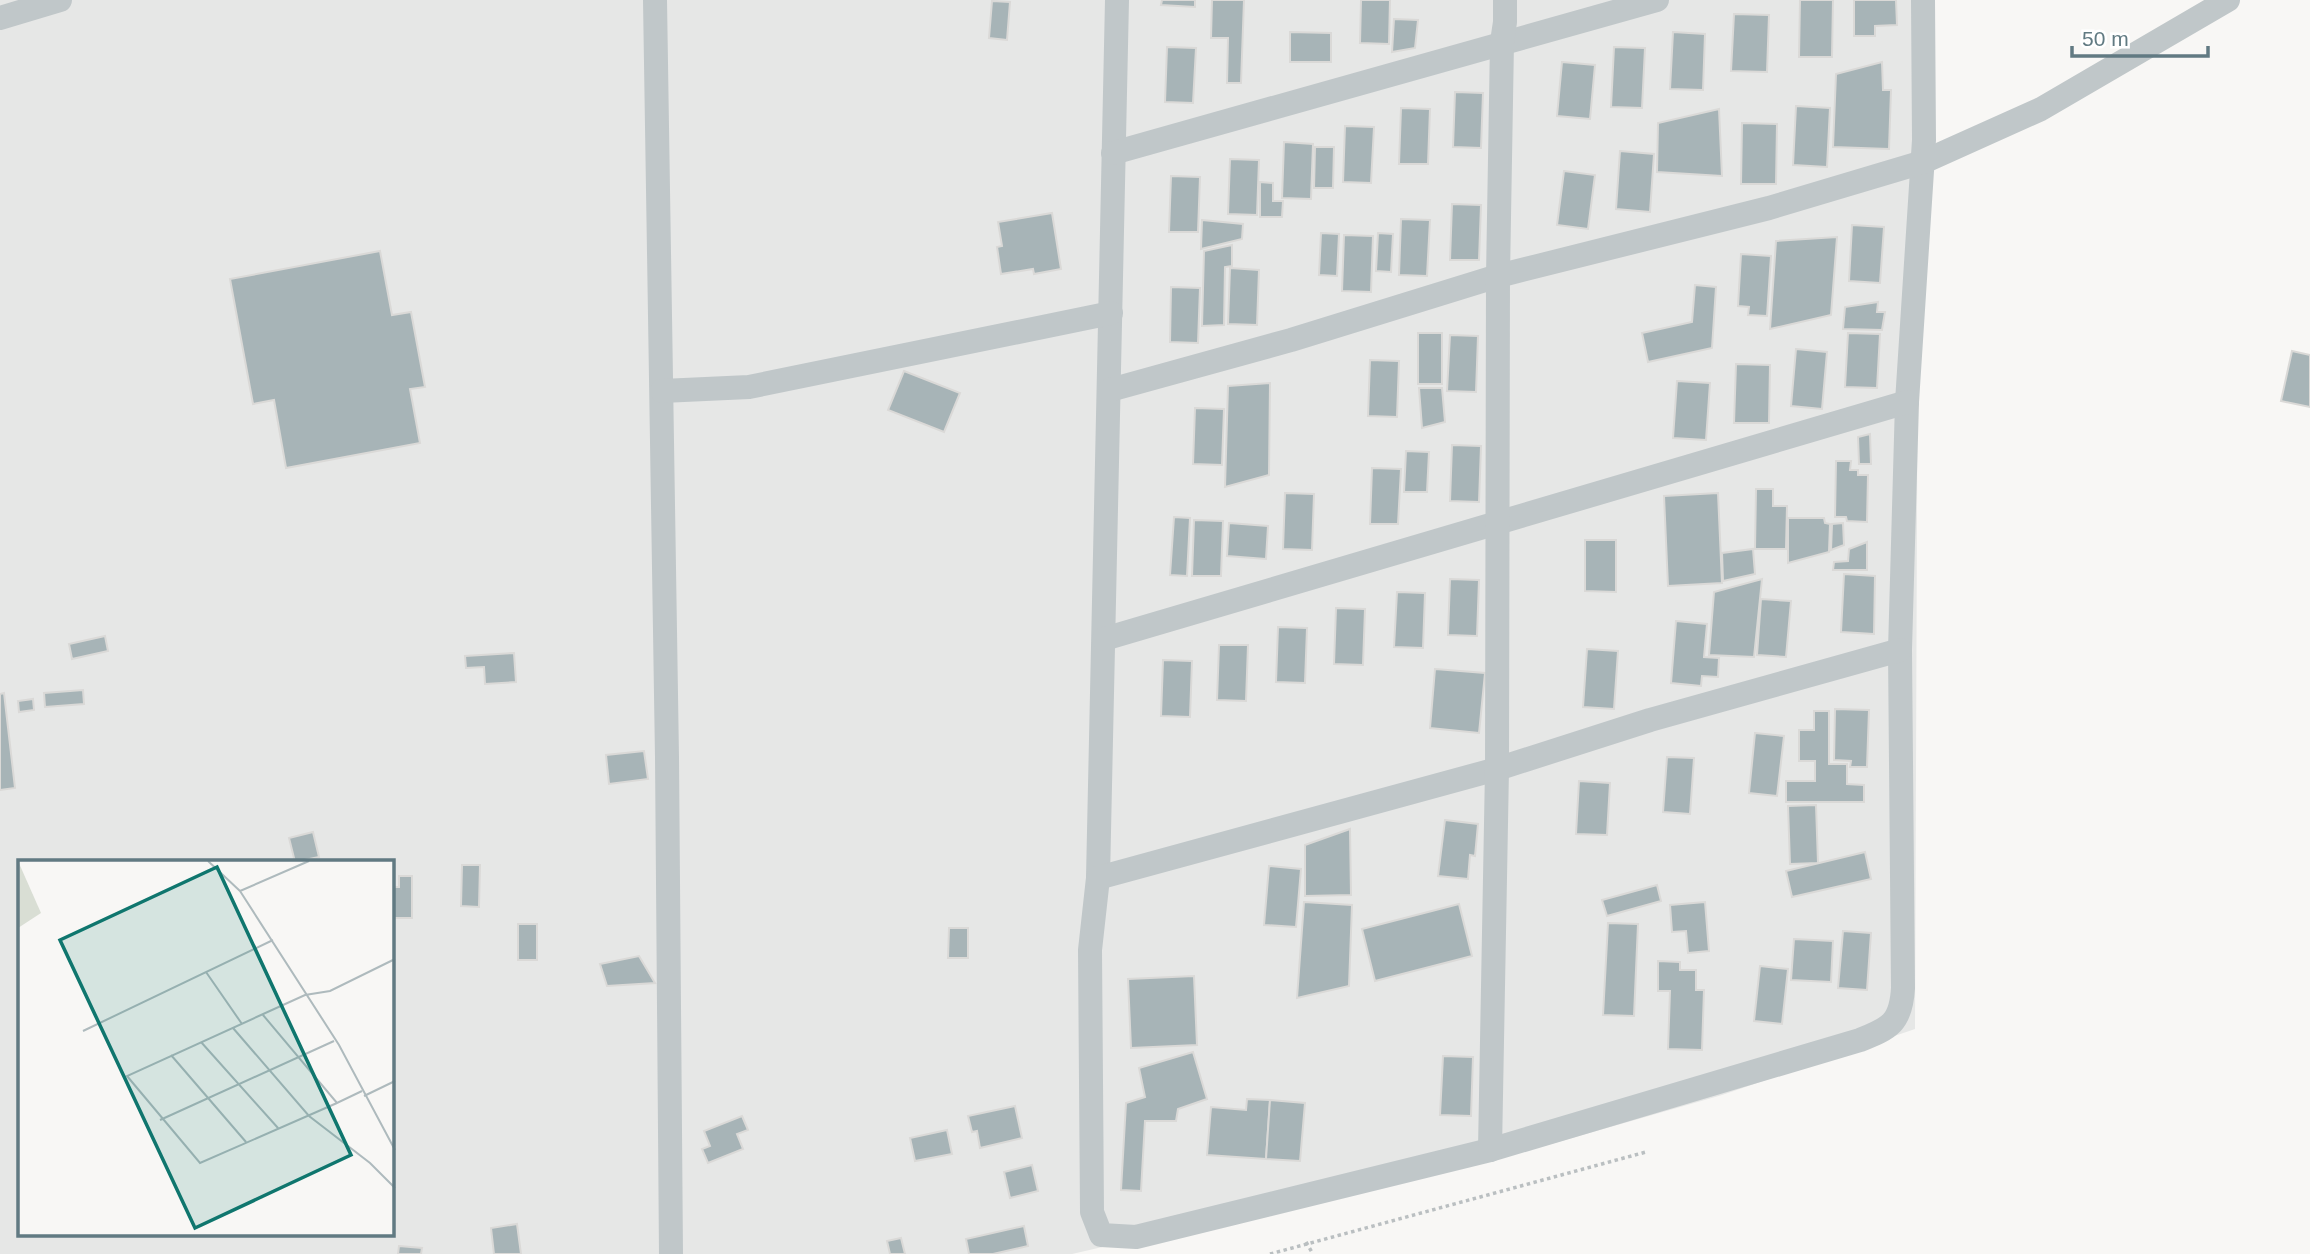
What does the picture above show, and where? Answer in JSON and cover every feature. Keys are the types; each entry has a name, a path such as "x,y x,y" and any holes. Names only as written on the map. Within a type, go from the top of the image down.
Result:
{"street":[{"path":"0,19 60,0"},
{"path":"655,0 667,757 671,1254"},
{"path":"1117,0 1098,878 1090,950 1092,1212 1101,1235 1136,1237 1490,1150 1860,1040 1886,1030 1895,1020 1900,1011 1903,988 1900,650 1907,402 1923,162 1923,0"},
{"path":"1490,1150 1497,769 1498,276 1505,0"},
{"path":"1113,153 1657,0"},
{"path":"1110,390 1291,340 1498,276 1769,208 1923,162 2041,109 2228,0"},
{"path":"662,391 749,387 1111,313"},
{"path":"1104,639 1907,402"},
{"path":"1098,878 1497,769 1650,720 1900,650"}],"path":[{"path":"1270,1254 1306,1242 1646,1152"},
{"path":"1306,1242 1313,1254"}],"shaded area":[{"path":"0,0 1919,0 1915,1029 1722,1095 1551,1144 1072,1254 0,1254"}],"building":[{"path":"1162,0 1195,0 1195,7 1161,5"},
{"path":"1212,0 1244,0 1241,83 1227,83 1228,38 1211,38"},
{"path":"1361,0 1390,0 1389,44 1360,43"},
{"path":"1800,0 1833,0 1832,57 1799,57"},
{"path":"1854,0 1896,0 1897,25 1875,26 1875,36 1854,36"},
{"path":"992,1 1010,2 1007,40 989,38"},
{"path":"1734,14 1769,15 1767,72 1731,71"},
{"path":"1394,19 1418,20 1415,48 1392,52"},
{"path":"1290,32 1331,33 1331,62 1290,62"},
{"path":"1673,32 1705,34 1703,90 1670,89"},
{"path":"1167,47 1196,48 1193,103 1165,102"},
{"path":"1614,47 1645,48 1642,108 1611,107"},
{"path":"1562,62 1595,65 1590,119 1557,116"},
{"path":"1882,62 1883,90 1891,90 1889,149 1833,147 1836,74"},
{"path":"1455,92 1483,93 1481,148 1453,147"},
{"path":"1796,106 1830,108 1827,167 1793,165"},
{"path":"1401,108 1430,109 1428,164 1399,164"},
{"path":"1719,109 1722,176 1657,172 1658,123"},
{"path":"1742,123 1777,124 1776,184 1741,184"},
{"path":"1345,126 1374,127 1371,183 1343,182"},
{"path":"1284,142 1313,144 1311,199 1282,198"},
{"path":"1315,147 1334,147 1333,188 1314,188"},
{"path":"1620,151 1654,154 1650,212 1616,209"},
{"path":"1230,159 1259,160 1257,215 1228,214"},
{"path":"1564,171 1595,175 1588,229 1557,225"},
{"path":"1171,176 1200,177 1198,232 1169,232"},
{"path":"1260,182 1273,183 1273,201 1283,201 1282,217 1260,217"},
{"path":"1452,204 1481,205 1479,260 1450,260"},
{"path":"1052,213 1061,269 1034,274 1033,269 1001,274 997,247 1002,246 998,222"},
{"path":"1401,219 1430,220 1427,276 1399,275"},
{"path":"1202,220 1243,224 1242,239 1201,249"},
{"path":"1852,225 1884,227 1880,283 1849,281"},
{"path":"1321,233 1339,234 1337,276 1319,275"},
{"path":"1378,233 1393,234 1391,272 1376,271"},
{"path":"1344,235 1373,236 1371,292 1342,291"},
{"path":"1837,237 1831,315 1770,329 1776,241"},
{"path":"1232,245 1232,266 1225,267 1224,325 1202,326 1204,251"},
{"path":"380,251 392,315 411,312 425,387 410,389 420,443 286,468 274,400 253,404 230,279"},
{"path":"1741,254 1771,256 1767,316 1748,315 1749,307 1738,306"},
{"path":"1230,268 1259,270 1257,325 1228,324"},
{"path":"1695,285 1716,287 1712,348 1648,362 1642,333 1692,322"},
{"path":"1171,287 1200,288 1198,343 1170,342"},
{"path":"1878,302 1877,312 1885,312 1882,330 1843,329 1845,307"},
{"path":"1418,333 1442,333 1442,384 1418,384"},
{"path":"1848,333 1880,334 1877,388 1845,387"},
{"path":"1450,335 1478,336 1476,392 1447,391"},
{"path":"1796,349 1827,352 1822,409 1791,406"},
{"path":"2292,351 2310,355 2310,407 2281,401"},
{"path":"1370,360 1399,361 1397,417 1368,416"},
{"path":"1736,364 1770,365 1769,423 1734,423"},
{"path":"904,371 960,393 944,432 888,410"},
{"path":"1677,381 1710,383 1706,440 1673,438"},
{"path":"1270,383 1269,475 1225,487 1228,386"},
{"path":"1419,388 1442,388 1445,422 1422,428"},
{"path":"1195,408 1224,409 1222,465 1193,464"},
{"path":"1870,434 1871,464 1859,464 1858,437"},
{"path":"1452,445 1481,446 1479,502 1450,501"},
{"path":"1406,451 1429,452 1427,492 1404,492"},
{"path":"1836,461 1851,461 1850,470 1858,470 1858,475 1868,475 1867,522 1835,517"},
{"path":"1372,468 1401,469 1398,524 1370,524"},
{"path":"1756,489 1773,489 1773,506 1787,506 1786,549 1755,549"},
{"path":"1285,493 1314,494 1312,550 1283,549"},
{"path":"1718,493 1722,583 1668,586 1664,496"},
{"path":"1174,517 1190,518 1187,576 1170,575"},
{"path":"1788,518 1824,518 1825,523 1830,524 1829,552 1788,563"},
{"path":"1194,520 1223,521 1221,576 1192,576"},
{"path":"1229,523 1268,526 1266,559 1227,556"},
{"path":"1843,523 1844,545 1831,550 1832,524"},
{"path":"1585,540 1616,540 1616,592 1585,591"},
{"path":"1867,542 1867,570 1833,570 1834,562 1848,561 1849,549"},
{"path":"1753,549 1755,574 1723,581 1722,553"},
{"path":"1844,574 1875,576 1874,634 1841,632"},
{"path":"1450,579 1479,580 1477,636 1448,635"},
{"path":"1762,579 1754,657 1709,655 1714,592"},
{"path":"1397,592 1425,593 1423,648 1394,647"},
{"path":"1761,599 1791,601 1786,657 1757,655"},
{"path":"1336,608 1365,609 1363,665 1334,664"},
{"path":"1676,621 1707,624 1704,657 1719,658 1718,677 1702,676 1701,686 1671,683"},
{"path":"1278,627 1307,628 1305,683 1276,682"},
{"path":"105,636 108,651 72,659 69,644"},
{"path":"1219,645 1248,645 1246,701 1217,700"},
{"path":"1587,649 1618,651 1614,709 1583,707"},
{"path":"514,653 516,682 485,684 484,667 466,668 465,656"},
{"path":"1163,660 1192,661 1190,717 1161,716"},
{"path":"1435,669 1485,673 1479,733 1430,728"},
{"path":"83,690 84,704 45,707 44,693"},
{"path":"4,693 15,788 0,790 0,694"},
{"path":"33,699 34,710 19,712 18,701"},
{"path":"1835,709 1869,710 1867,767 1850,767 1851,761 1834,760"},
{"path":"1814,711 1829,711 1829,764 1847,764 1847,784 1864,785 1864,802 1786,802 1786,781 1815,781 1815,761 1799,761 1799,730 1814,730"},
{"path":"1755,733 1784,736 1777,796 1749,793"},
{"path":"644,751 648,779 609,784 606,755"},
{"path":"1667,757 1694,758 1690,814 1663,812"},
{"path":"1579,781 1610,783 1607,835 1576,834"},
{"path":"1816,805 1818,863 1790,864 1788,806"},
{"path":"1445,820 1478,824 1475,856 1470,855 1468,879 1438,876"},
{"path":"1350,829 1351,895 1305,896 1305,845"},
{"path":"313,832 319,857 294,860 289,838"},
{"path":"1865,852 1871,879 1792,897 1786,871"},
{"path":"462,865 480,865 479,907 461,906"},
{"path":"1269,866 1301,869 1296,927 1264,925"},
{"path":"399,876 412,876 412,918 394,918 394,887 399,887"},
{"path":"1657,885 1661,901 1607,916 1602,900"},
{"path":"1304,902 1352,905 1349,986 1297,998"},
{"path":"1705,902 1709,951 1688,953 1686,931 1672,932 1670,905"},
{"path":"1459,904 1472,956 1375,981 1362,929"},
{"path":"1608,923 1638,924 1634,1016 1603,1015"},
{"path":"518,924 537,924 537,960 518,960"},
{"path":"949,928 968,928 968,958 948,958"},
{"path":"1843,931 1871,933 1867,990 1838,988"},
{"path":"1794,939 1833,941 1831,982 1791,980"},
{"path":"639,956 655,983 607,986 600,964"},
{"path":"1658,961 1680,962 1680,970 1696,970 1696,990 1704,990 1702,1050 1668,1049 1670,991 1658,991"},
{"path":"1760,966 1788,969 1782,1024 1754,1021"},
{"path":"1194,976 1197,1045 1131,1048 1128,979"},
{"path":"1193,1052 1207,1099 1178,1109 1176,1121 1145,1121 1141,1191 1121,1190 1126,1103 1145,1097 1139,1068"},
{"path":"1443,1056 1473,1057 1471,1116 1440,1115"},
{"path":"1247,1099 1270,1100 1266,1159 1207,1155 1211,1107 1246,1110"},
{"path":"1270,1100 1305,1103 1300,1161 1266,1159"},
{"path":"1015,1106 1022,1138 980,1148 977,1131 972,1132 968,1116"},
{"path":"742,1116 748,1130 737,1134 743,1149 708,1163 702,1149 710,1146 704,1131"},
{"path":"947,1130 952,1154 915,1161 910,1138"},
{"path":"1032,1165 1038,1191 1010,1198 1004,1172"},
{"path":"517,1224 521,1254 494,1254 491,1228"},
{"path":"1024,1226 1028,1246 993,1254 969,1254 966,1239"},
{"path":"901,1238 905,1254 890,1254 887,1241"},
{"path":"399,1246 422,1248 421,1254 398,1254"}]}
